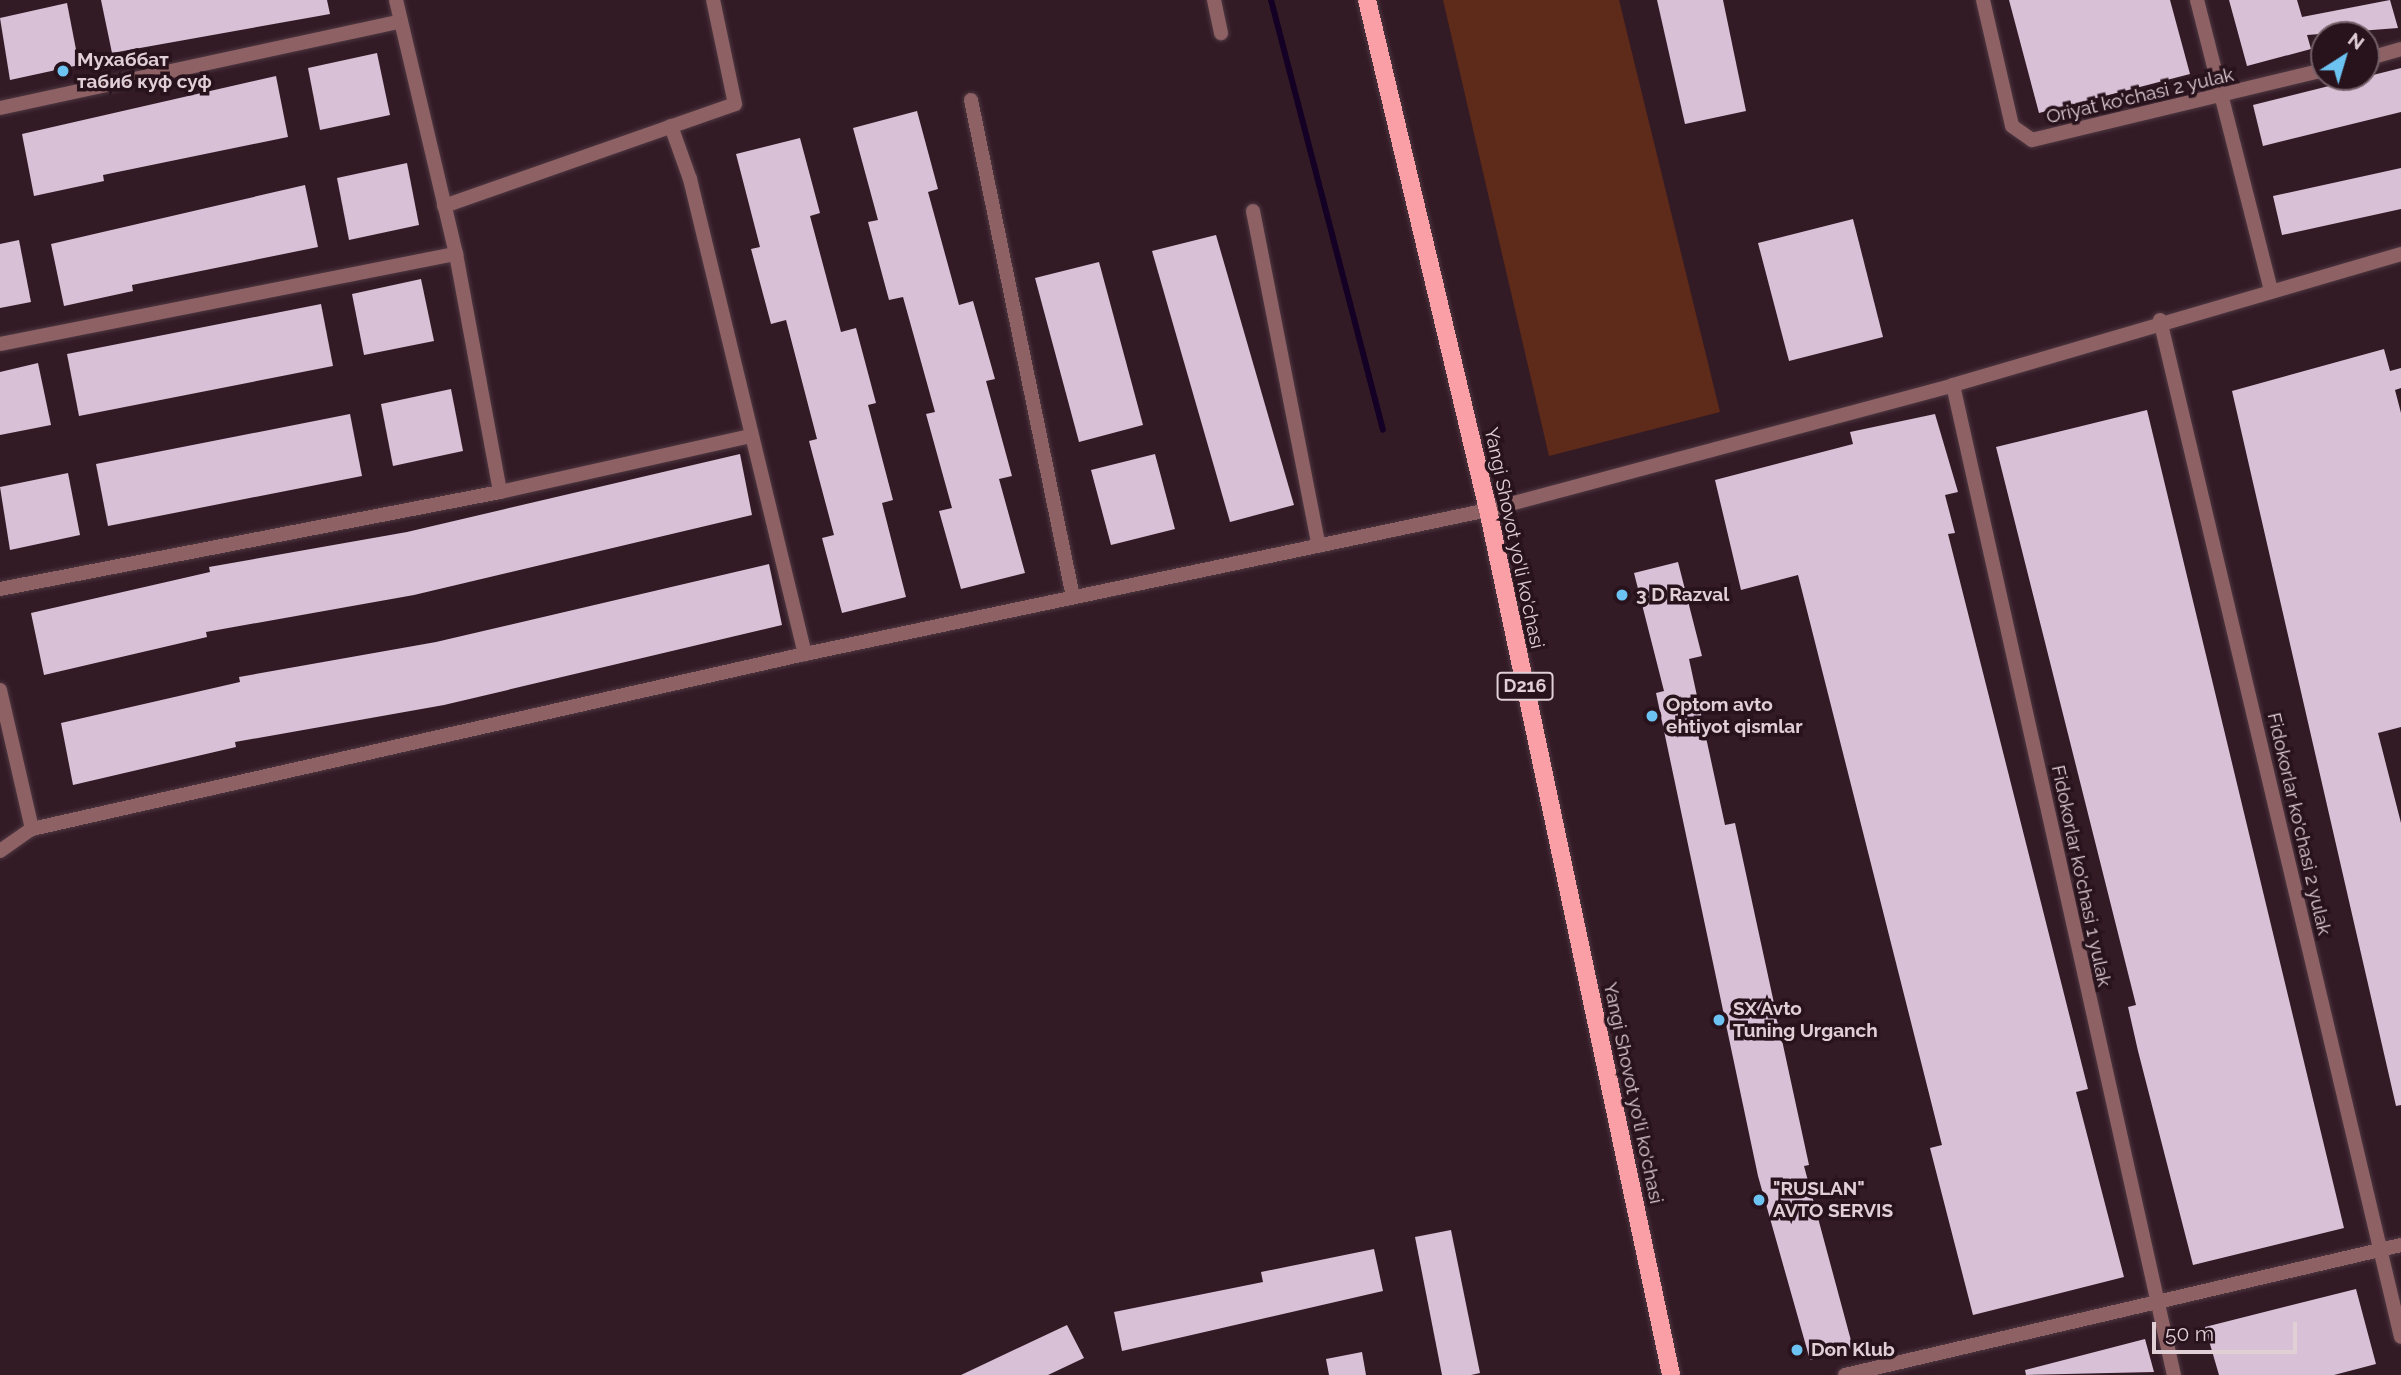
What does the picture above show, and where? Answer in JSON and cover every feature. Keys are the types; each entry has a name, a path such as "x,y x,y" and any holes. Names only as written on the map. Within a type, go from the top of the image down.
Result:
{"main road":[{"name":"Yangi Shovot yo'li ko'chasi","path":"1367,0 1488,510 1671,1375"}],"street":[{"path":"396,0 456,254 500,492"},
{"path":"444,206 735,104 713,0"},
{"path":"1214,0 1221,33"},
{"name":"Oriyat ko'chasi 2 yulak","path":"1983,0 2012,126 2032,140 2220,98 2310,74"},
{"path":"2197,0 2220,98 2272,291"},
{"path":"0,108 401,21"},
{"path":"2380,55 2401,49"},
{"path":"971,100 1073,597"},
{"path":"671,127 690,180 805,654"},
{"path":"1253,211 1319,546"},
{"path":"0,344 456,254"},
{"path":"0,851 32,829 805,654 1488,510 1953,385 2160,320 2400,259"},
{"name":"Fidokorlar ko'chasi 2 yulak","path":"2160,320 2401,1337"},
{"name":"Fidokorlar ko'chasi 1 yulak","path":"1953,385 2174,1375"},
{"path":"0,589 500,492 750,436"},
{"path":"0,690 32,829"},
{"path":"1845,1375 2157,1306 2401,1245"}],"shaded area":[{"path":"1443,0 1619,0 1720,412 1549,456"}],"building":[{"path":"101,0 327,0 330,14 112,53"},
{"path":"1657,0 1723,0 1746,111 1685,124"},
{"path":"2009,0 2170,0 2190,74 2039,113"},
{"path":"2229,0 2297,0 2302,17 2390,0 2398,28 2380,29 2380,21 2310,21 2310,35 2307,35 2310,49 2247,66"},
{"path":"67,3 79,65 10,80 0,18"},
{"path":"377,53 390,115 320,130 308,68"},
{"path":"2401,68 2401,112 2263,146 2253,105 2310,91 2380,91 2380,73"},
{"path":"276,76 288,137 103,175 104,181 34,196 22,134"},
{"path":"917,111 938,189 928,192 959,305 973,301 995,379 986,381 1012,476 999,479 1025,573 961,589 939,511 952,508 926,414 935,412 903,297 889,300 868,222 878,220 853,128"},
{"path":"800,138 820,213 810,216 841,332 856,328 876,403 868,405 893,500 882,503 906,597 842,613 822,538 834,535 809,441 817,439 786,320 771,324 751,249 760,247 736,154"},
{"path":"407,163 419,225 349,240 337,178"},
{"path":"2401,168 2401,209 2282,235 2273,196"},
{"path":"305,185 318,247 132,285 133,291 64,306 51,244"},
{"path":"1853,219 1883,337 1789,361 1758,243"},
{"path":"1216,235 1294,505 1230,522 1152,251"},
{"path":"19,240 31,302 0,308 0,244"},
{"path":"1099,262 1143,425 1079,442 1035,278"},
{"path":"421,279 434,341 364,355 352,294"},
{"path":"321,304 333,366 79,416 67,354"},
{"path":"2384,349 2390,371 2401,368 2401,388 2395,390 2401,413 2401,727 2378,733 2401,823 2401,1105 2396,1106 2232,391"},
{"path":"38,363 51,425 0,435 0,372"},
{"path":"451,389 463,451 393,466 381,404"},
{"path":"2147,410 2344,1228 2193,1265 2128,1007 2136,1005 1996,447"},
{"path":"350,414 362,476 108,526 96,464"},
{"path":"1935,414 1958,492 1945,495 1955,533 1948,534 2088,1089 2076,1092 2124,1277 1973,1315 1930,1148 1942,1145 1798,575 1741,590 1715,480 1853,444 1850,432"},
{"path":"740,454 752,515 414,595 206,632 207,637 44,675 31,613 210,572 209,567 407,532"},
{"path":"1155,454 1175,529 1111,545 1091,470"},
{"path":"68,473 80,535 10,550 0,487"},
{"path":"1678,562 1702,656 1689,659 1725,825 1735,823 1809,1165 1804,1166 1853,1348 1810,1360 1758,1176 1656,693 1664,691 1634,573"},
{"path":"769,564 782,625 444,705 235,742 236,747 73,785 61,723 240,682 239,677 436,642"},
{"path":"1451,1230 1480,1373 1471,1375 1442,1375 1415,1237"},
{"path":"1374,1249 1383,1291 1122,1351 1114,1312 1263,1282 1261,1272"},
{"path":"2356,1289 2376,1364 2334,1375 2219,1375 2205,1327"},
{"path":"1067,1325 1084,1358 1048,1375 961,1375"},
{"path":"2145,1339 2154,1372 2026,1375 2025,1370"},
{"path":"1362,1352 1366,1375 1329,1375 1326,1359"}],"waterway":[{"path":"1271,0 1383,430"}],"place":[{"name":"Мухаббат табиб куф суф","path":"63,71"},
{"name":"3 D Razval","path":"1622,595"},
{"name":"Optom avto ehtiyot qismlar","path":"1652,716"},
{"name":"SX Avto Tuning Urganch","path":"1719,1020"},
{"name":"\"RUSLAN\" AVTO SERVIS","path":"1759,1200"},
{"name":"Don Klub","path":"1797,1350"}]}
